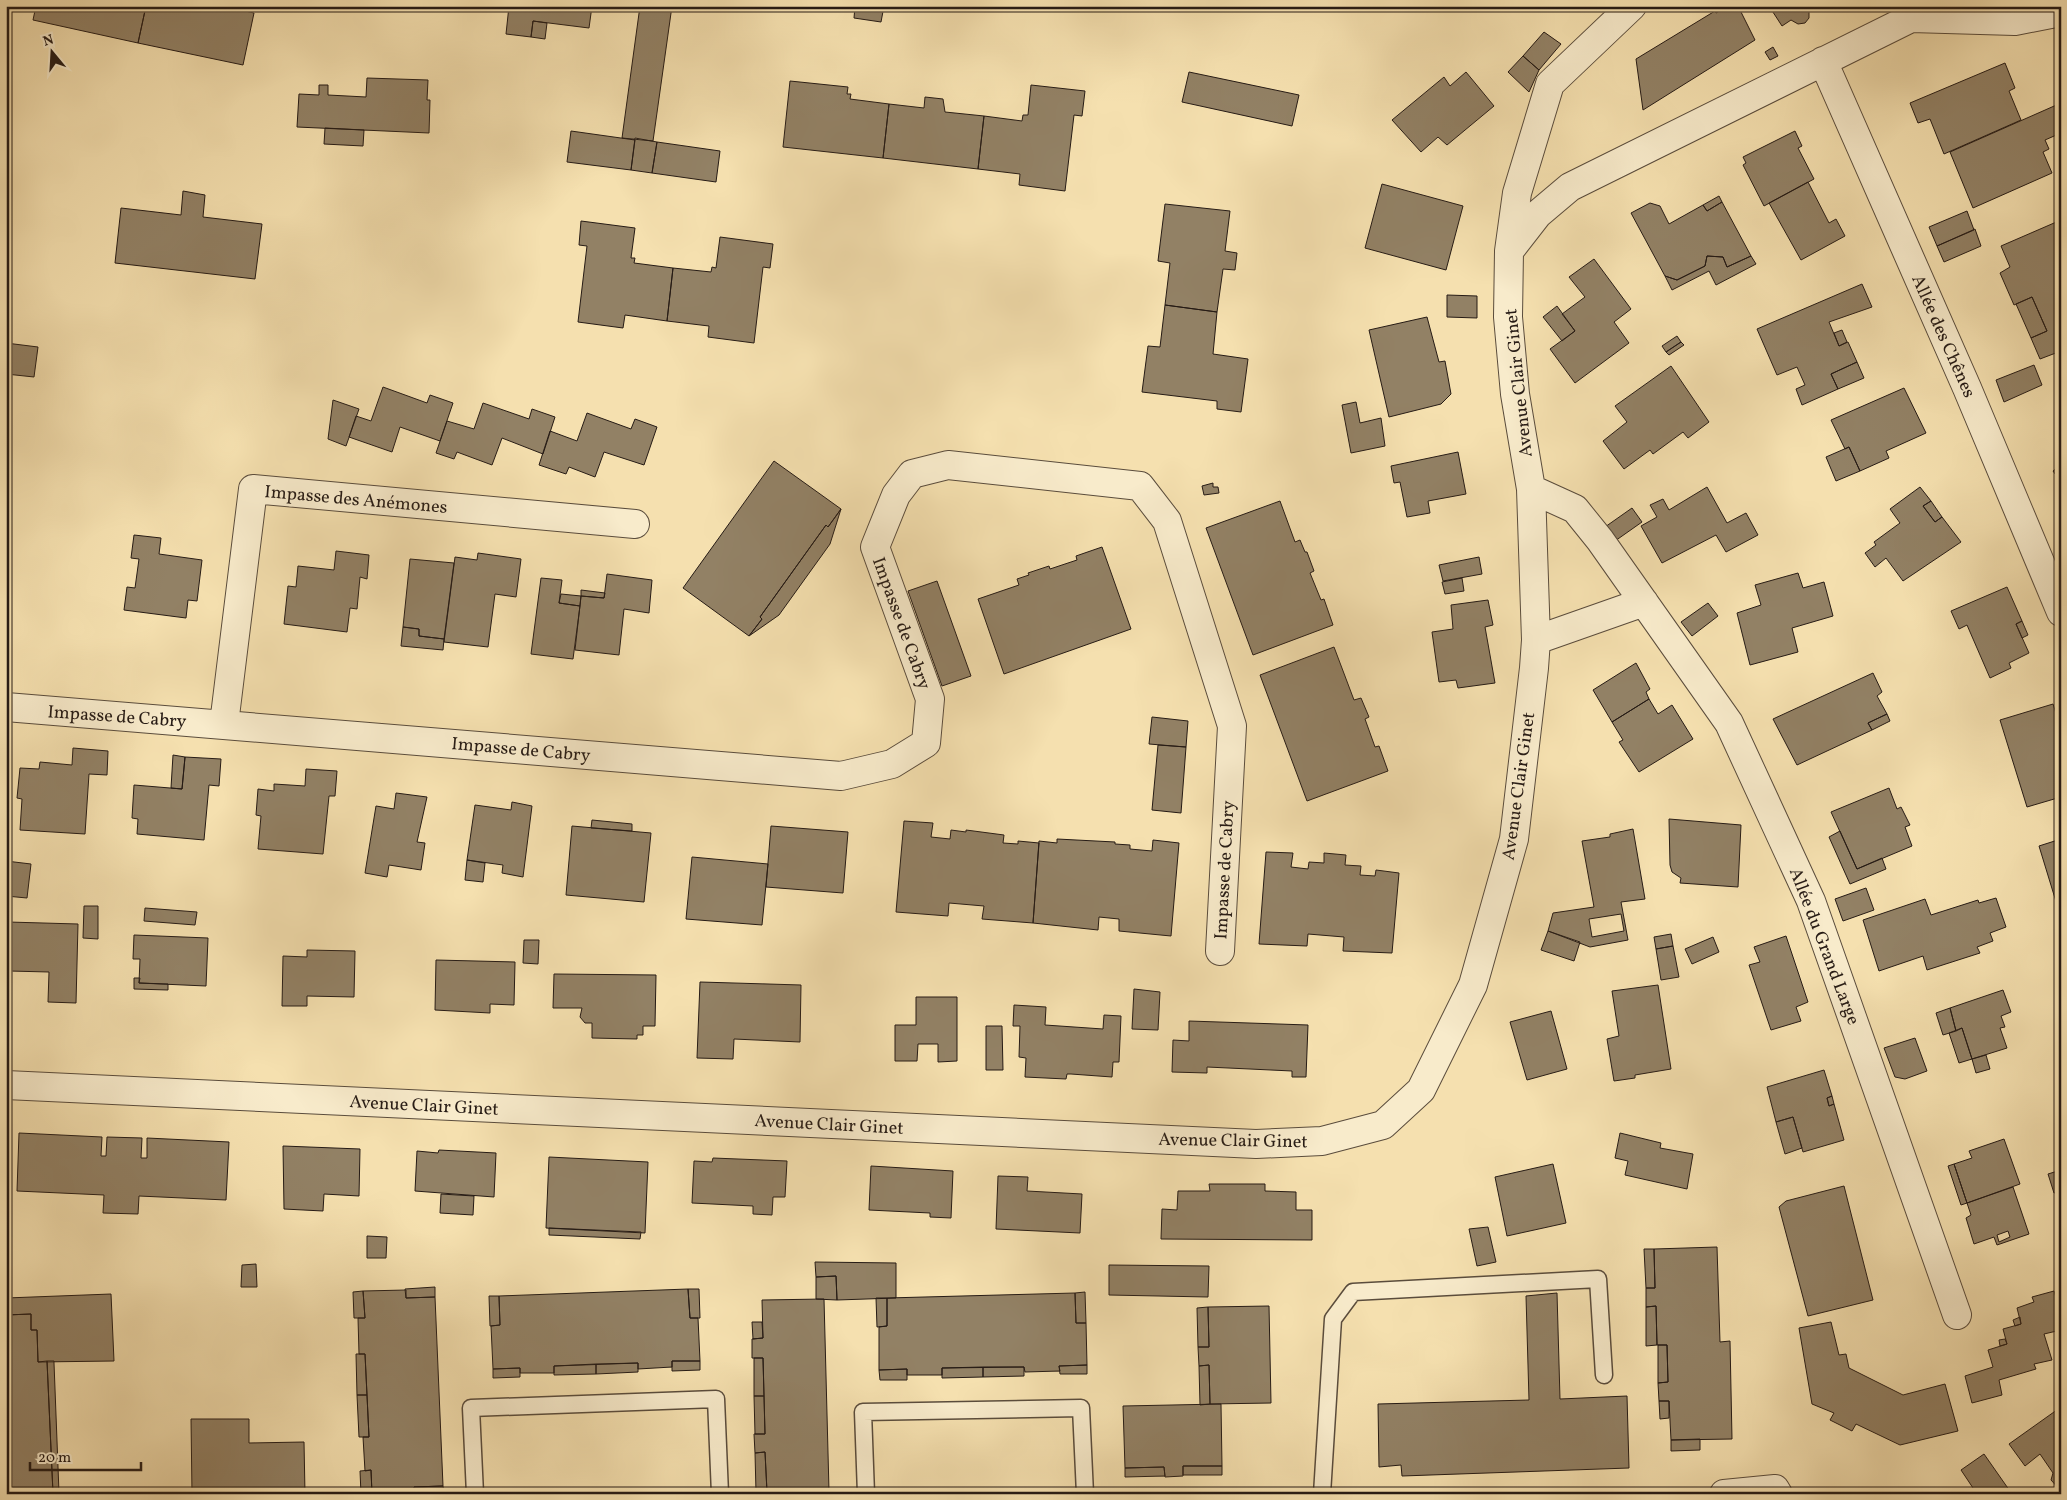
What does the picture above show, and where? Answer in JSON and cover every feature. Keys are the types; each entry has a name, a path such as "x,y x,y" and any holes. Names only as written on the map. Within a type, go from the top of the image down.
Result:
{"street":[{"name":"Avenue Clair Ginet","path":"6,1085 1256,1144 1322,1141 1383,1124 1421,1090 1473,985 1514,839 1536,640 1531,490 1515,394 1508,317 1509,251 1518,193 1550,84 1632,6"},
{"path":"2056,6 2061,11"},
{"path":"1509,251 1538,214 1570,187 1912,18 2015,21 2061,11"},
{"name":"Allée des Chênes","path":"1823,61 1967,388 2061,612"},
{"name":"Impasse de Cabry","path":"6,707 841,776 892,764 926,743 930,699 876,547 896,495 912,474 948,466 1140,486 1167,521 1232,726 1220,951"},
{"name":"Impasse des Anémones","path":"224,724 253,489 635,524"},
{"name":"Allée du Grand Large","path":"1531,490 1574,509 1600,540 1728,723 1811,901 1957,1315"},
{"path":"1536,640 1644,602"},
{"path":"1724,1494 1775,1489 1778,1494"}],"lane":[{"path":"1322,1494 1333,1319 1353,1292 1598,1279 1604,1375"},
{"path":"475,1494 471,1408 716,1399 720,1494"},
{"path":"866,1494 863,1412 1080,1408 1085,1494"}],"building":[{"path":"36,6 146,6 138,43 33,20"},
{"path":"146,6 224,6 254,13 243,65 138,43"},
{"path":"509,6 592,6 589,28 533,21 531,37 506,34"},
{"path":"640,6 672,6 653,141 622,138"},
{"path":"855,6 884,6 881,22 854,18"},
{"path":"1728,6 1738,6 1755,40 1643,110 1636,59 1715,11 1716,13"},
{"path":"1769,6 1812,6 1809,9 1809,18 1805,23 1798,24 1791,20 1782,26"},
{"path":"533,21 547,23 545,39 531,37"},
{"path":"1544,32 1561,44 1539,70 1523,56"},
{"path":"1773,47 1778,56 1770,60 1765,52"},
{"path":"1523,56 1539,70 1529,92 1508,72"},
{"path":"2005,63 2015,88 2009,91 2021,120 1944,154 1930,119 1918,123 1910,103"},
{"path":"1189,72 1299,95 1292,126 1182,102"},
{"path":"1466,72 1494,106 1447,145 1438,137 1421,152 1392,120 1444,77 1450,86"},
{"path":"367,78 428,80 427,100 430,100 429,133 297,127 299,94 319,95 319,85 328,85 328,95 366,97"},
{"path":"790,81 848,87 847,94 851,94 850,99 889,104 883,158 783,147"},
{"path":"1031,85 1085,91 1082,116 1074,115 1065,191 1019,185 1020,174 978,169 984,116 1022,121 1023,115 1028,115"},
{"path":"925,97 943,99 945,112 984,116 978,169 883,158 889,104 924,108"},
{"path":"2061,103 2061,133 2045,140 2049,149 2043,152 2052,173 1973,208 1950,152"},
{"path":"325,128 364,130 363,146 324,144"},
{"path":"571,131 635,140 631,170 567,162"},
{"path":"1795,131 1802,146 1798,148 1814,179 1764,206 1743,165 1746,163 1743,157"},
{"path":"635,138 657,142 652,173 631,170"},
{"path":"657,142 720,151 716,182 652,173"},
{"path":"1808,182 1829,223 1836,219 1845,236 1801,260 1769,203"},
{"path":"1382,184 1463,206 1446,270 1365,248"},
{"path":"183,191 205,195 203,217 262,224 255,279 115,263 121,208 181,215"},
{"path":"1719,196 1722,202 1707,211 1703,205"},
{"path":"1722,202 1751,256 1727,267 1723,257 1707,256 1705,266 1677,280 1665,276 1631,213 1650,203 1660,206 1669,224 1703,205 1707,211"},
{"path":"1165,204 1230,211 1225,251 1237,253 1235,270 1223,269 1217,312 1165,305 1170,263 1158,261"},
{"path":"1967,211 1974,230 1937,246 1929,227"},
{"path":"2061,220 2061,351 2040,359 2031,338 2047,331 2032,297 2014,305 2000,273 2010,267 2001,246"},
{"path":"581,221 635,228 631,258 635,258 634,263 673,268 667,321 625,315 623,328 578,322 587,246 579,245"},
{"path":"1975,229 1981,246 1944,262 1937,246"},
{"path":"720,237 773,244 770,268 763,267 754,343 708,337 709,326 667,321 673,268 711,272 712,267 716,268"},
{"path":"1707,256 1723,257 1727,267 1751,256 1756,264 1716,285 1709,271 1672,290 1665,276 1677,280 1705,266"},
{"path":"1594,259 1631,309 1614,322 1629,343 1575,383 1550,349 1575,331 1562,314 1585,297 1569,277"},
{"path":"1862,284 1872,307 1829,322 1839,346 1848,342 1857,362 1831,374 1838,389 1802,405 1796,389 1805,385 1797,367 1777,375 1757,329"},
{"path":"1447,295 1477,296 1477,318 1447,317"},
{"path":"2032,297 2047,331 2031,338 2016,304"},
{"path":"1165,305 1217,312 1213,354 1248,359 1241,412 1217,409 1217,401 1142,392 1148,346 1160,347"},
{"path":"1557,306 1575,331 1562,341 1543,317"},
{"path":"1427,317 1439,362 1445,361 1451,394 1441,404 1389,417 1369,330"},
{"path":"1842,330 1847,342 1839,346 1834,333"},
{"path":"1677,336 1681,342 1666,352 1662,346"},
{"path":"1681,342 1684,345 1669,355 1666,352"},
{"path":"6,343 38,347 34,377 6,374"},
{"path":"1857,362 1864,378 1838,389 1831,374"},
{"path":"2034,365 2042,385 2004,402 1996,380"},
{"path":"1671,366 1709,422 1688,438 1683,432 1653,454 1650,450 1624,469 1603,441 1627,422 1615,406"},
{"path":"383,387 427,403 430,395 453,403 440,441 400,427 392,452 349,437 356,416 371,421"},
{"path":"1904,388 1926,433 1886,451 1889,458 1860,471 1849,447 1845,449 1831,420"},
{"path":"333,400 359,409 346,446 328,439"},
{"path":"1356,402 1360,423 1381,418 1385,446 1351,453 1342,405"},
{"path":"483,403 529,419 532,409 555,417 543,454 502,438 492,465 457,452 454,459 436,453 447,421 474,429"},
{"path":"587,413 631,429 635,419 657,427 644,465 604,452 595,477 569,467 566,474 539,465 550,431 577,441"},
{"path":"1849,447 1860,471 1836,481 1826,457"},
{"path":"1458,452 1466,494 1428,501 1430,513 1407,517 1400,482 1394,483 1391,466"},
{"path":"774,461 841,509 828,527 826,525 760,617 762,619 749,636 683,588"},
{"path":"2061,465 2061,482 2053,471"},
{"path":"1213,483 1213,487 1218,487 1219,493 1204,495 1202,486"},
{"path":"1707,487 1727,523 1746,513 1758,535 1726,552 1716,535 1662,563 1641,526 1657,517 1650,505 1663,499 1669,510"},
{"path":"1920,487 1931,501 1923,506 1935,522 1942,517 1961,542 1903,581 1886,558 1875,567 1865,553 1876,545 1874,542 1900,523 1890,509"},
{"path":"1280,501 1295,542 1300,540 1305,552 1307,552 1314,571 1310,573 1321,600 1324,599 1333,625 1253,655 1206,528"},
{"path":"1931,501 1942,517 1935,522 1923,506"},
{"path":"1632,508 1642,522 1615,541 1605,527"},
{"path":"841,509 830,544 779,615 749,636 762,619 760,617 826,525 828,527"},
{"path":"134,535 161,538 159,554 202,560 197,601 188,600 186,618 124,610 127,587 135,588 139,559 131,558"},
{"path":"1102,547 1131,629 1004,674 978,599 1019,585 1017,579 1029,575 1028,573 1049,566 1050,569 1077,560 1076,556"},
{"path":"336,551 369,555 367,579 360,577 357,609 350,608 347,632 284,624 288,586 296,587 298,566 334,570"},
{"path":"478,553 521,559 516,597 495,594 488,647 444,642 455,557 477,560"},
{"path":"1479,557 1482,574 1443,581 1439,565"},
{"path":"410,559 454,563 444,639 419,636 419,629 403,627"},
{"path":"1798,573 1803,588 1824,582 1833,616 1792,628 1798,652 1750,665 1737,613 1761,605 1755,585"},
{"path":"607,574 652,580 649,613 624,609 619,655 575,650 581,596 604,598"},
{"path":"541,578 562,580 559,603 580,606 573,659 531,654"},
{"path":"1462,578 1464,591 1445,594 1442,582"},
{"path":"937,581 971,676 942,686 908,591"},
{"path":"2007,587 2022,621 2016,624 2029,653 2009,663 2011,668 1990,678 1967,625 1959,629 1951,611"},
{"path":"581,590 605,593 604,598 581,596"},
{"path":"561,594 581,596 580,606 559,603"},
{"path":"1488,600 1493,625 1485,627 1495,683 1458,688 1456,680 1439,682 1432,632 1453,629 1451,605"},
{"path":"1708,603 1718,616 1692,636 1681,622"},
{"path":"2022,621 2028,635 2022,638 2016,624"},
{"path":"403,627 419,629 419,636 444,639 443,650 401,646"},
{"path":"1334,647 1354,700 1361,698 1369,717 1365,719 1375,747 1379,746 1388,771 1307,801 1260,675"},
{"path":"1636,663 1650,689 1646,692 1649,699 1612,722 1593,690"},
{"path":"1873,673 1882,692 1877,696 1887,714 1868,723 1872,730 1797,765 1773,719"},
{"path":"1649,699 1658,714 1672,705 1693,739 1639,772 1619,742 1623,740 1612,722"},
{"path":"2053,704 2061,729 2061,797 2027,807 2000,720"},
{"path":"1887,714 1890,721 1872,730 1868,723"},
{"path":"1152,717 1188,721 1186,747 1149,744"},
{"path":"1158,745 1186,747 1181,813 1152,810"},
{"path":"73,748 108,751 107,775 89,774 85,834 20,830 22,799 17,798 20,768 39,769 40,762 72,765"},
{"path":"173,755 185,757 182,789 171,788"},
{"path":"185,757 221,759 219,786 209,785 204,840 137,834 138,819 132,818 134,785 182,789"},
{"path":"306,769 337,771 335,796 329,796 323,854 258,849 261,816 256,815 258,789 274,791 274,784 305,786"},
{"path":"1889,788 1897,809 1901,807 1910,825 1905,827 1912,846 1857,869 1831,812"},
{"path":"396,793 427,797 417,842 425,843 421,870 389,865 387,877 365,873 376,806 394,809"},
{"path":"512,802 532,806 523,877 502,873 503,865 467,860 475,805 511,810"},
{"path":"1669,819 1741,825 1738,887 1680,883 1681,878 1672,872 1670,865"},
{"path":"592,820 632,824 632,831 591,828"},
{"path":"904,821 933,823 931,837 950,839 951,830 966,832 966,830 1004,835 1003,843 1018,844 1018,841 1039,843 1033,923 982,919 984,906 949,903 948,916 896,912"},
{"path":"572,826 651,833 644,902 566,895"},
{"path":"771,826 848,832 843,893 766,887"},
{"path":"1633,829 1645,899 1621,902 1628,940 1590,947 1548,931 1553,913 1594,907 1582,841 1610,837 1610,834","holes":["1621,914 1624,931 1592,937 1589,919"]},
{"path":"1840,831 1857,869 1882,858 1886,869 1850,884 1829,837"},
{"path":"1057,839 1115,842 1115,844 1130,845 1130,849 1152,851 1153,840 1179,843 1171,936 1119,931 1119,919 1099,917 1098,930 1033,923 1039,841 1057,843"},
{"path":"2061,839 2061,918 2039,846"},
{"path":"1266,852 1293,853 1291,867 1308,869 1309,862 1324,863 1324,853 1346,855 1345,865 1361,866 1360,875 1375,876 1376,870 1399,873 1392,953 1343,951 1344,937 1308,934 1307,946 1259,944"},
{"path":"692,857 768,864 762,925 686,919"},
{"path":"467,860 485,863 483,882 465,880"},
{"path":"6,861 31,864 27,898 6,896"},
{"path":"1866,888 1874,910 1843,921 1835,899"},
{"path":"1996,898 2006,927 1990,933 1993,941 1977,947 1980,953 1927,970 1923,956 1879,971 1863,920 1925,899 1931,915 1978,900 1979,903"},
{"path":"84,906 98,906 98,939 83,938"},
{"path":"145,908 197,912 195,925 144,921"},
{"path":"8,922 78,924 76,1003 48,1002 49,972 9,971 8,984 6,984"},
{"path":"1548,931 1580,942 1574,961 1541,950"},
{"path":"1671,934 1673,946 1656,949 1654,937"},
{"path":"134,935 208,938 206,986 139,983 140,959 133,959"},
{"path":"1786,936 1808,1002 1796,1007 1801,1021 1771,1030 1749,965 1760,962 1754,947"},
{"path":"1713,937 1719,952 1692,964 1685,949"},
{"path":"524,940 539,940 538,964 523,963"},
{"path":"1673,946 1679,977 1661,980 1656,949"},
{"path":"307,950 355,951 354,997 307,996 307,1006 282,1006 283,956 307,957"},
{"path":"436,960 515,962 514,1005 490,1004 490,1013 435,1010"},
{"path":"554,974 656,975 655,1026 643,1026 643,1035 637,1035 637,1039 592,1038 592,1023 585,1023 580,1017 582,1008 553,1008"},
{"path":"134,978 140,978 139,983 168,984 168,990 134,989"},
{"path":"700,982 801,985 800,1042 734,1039 733,1059 697,1058"},
{"path":"1658,985 1671,1069 1635,1075 1635,1078 1614,1081 1607,1039 1619,1036 1612,991"},
{"path":"1134,989 1160,992 1158,1030 1132,1029"},
{"path":"2003,990 2011,1012 2001,1016 2005,1027 2000,1028 2007,1048 1972,1059 1962,1028 1956,1031 1950,1008"},
{"path":"916,997 957,997 957,1061 938,1062 938,1044 918,1044 917,1061 895,1061 895,1025 916,1025"},
{"path":"1014,1005 1046,1007 1045,1025 1103,1029 1104,1015 1121,1016 1119,1062 1113,1062 1112,1077 1067,1074 1066,1079 1025,1077 1026,1058 1019,1057 1020,1026 1013,1026"},
{"path":"1950,1008 1956,1031 1943,1035 1936,1013"},
{"path":"1551,1011 1567,1069 1527,1080 1510,1022"},
{"path":"1189,1021 1308,1025 1306,1077 1292,1077 1292,1071 1207,1067 1207,1073 1172,1072 1173,1040 1189,1041"},
{"path":"986,1026 1002,1026 1003,1070 986,1070"},
{"path":"1962,1028 1972,1059 1959,1063 1949,1033"},
{"path":"1915,1038 1927,1071 1905,1079 1895,1077 1884,1048"},
{"path":"1986,1055 1990,1069 1976,1073 1972,1059"},
{"path":"1824,1070 1832,1096 1827,1098 1829,1106 1834,1104 1844,1140 1803,1152 1793,1117 1776,1122 1767,1087"},
{"path":"1832,1096 1834,1104 1829,1106 1827,1098"},
{"path":"1793,1117 1802,1148 1785,1154 1776,1122"},
{"path":"19,1133 102,1137 101,1156 106,1156 107,1137 142,1138 141,1158 147,1158 147,1138 229,1142 226,1200 139,1196 138,1214 103,1213 104,1195 17,1191"},
{"path":"1620,1133 1661,1143 1660,1148 1693,1154 1687,1189 1625,1175 1628,1161 1615,1158"},
{"path":"2004,1139 2020,1184 1967,1203 1954,1164 1972,1158 1969,1151"},
{"path":"283,1146 360,1149 359,1196 324,1194 323,1211 284,1209"},
{"path":"439,1150 496,1153 494,1197 415,1191 417,1151 438,1153"},
{"path":"549,1157 648,1162 645,1233 546,1228"},
{"path":"713,1158 787,1161 785,1197 773,1197 772,1215 753,1214 753,1206 692,1203 694,1161 712,1162"},
{"path":"1553,1164 1566,1223 1507,1236 1495,1177"},
{"path":"1954,1164 1967,1203 1961,1205 1948,1166"},
{"path":"871,1166 953,1171 951,1218 930,1217 930,1213 869,1210"},
{"path":"2061,1170 2061,1191 2054,1193 2048,1174"},
{"path":"998,1176 1028,1177 1027,1191 1082,1194 1080,1233 996,1229"},
{"path":"1209,1184 1265,1184 1265,1191 1296,1192 1296,1210 1312,1210 1312,1240 1161,1239 1162,1209 1177,1210 1178,1191 1210,1191"},
{"path":"1844,1186 1873,1300 1808,1316 1779,1207 1786,1201"},
{"path":"2013,1187 2029,1234 1997,1245 1994,1237 1974,1244 1966,1218 1971,1215 1967,1203","holes":["2008,1231 2010,1237 1999,1242 1997,1235"]},
{"path":"441,1194 474,1196 473,1215 440,1213"},
{"path":"1488,1227 1496,1262 1477,1266 1469,1229"},
{"path":"549,1228 641,1232 640,1239 549,1235"},
{"path":"367,1236 387,1237 386,1258 367,1258"},
{"path":"1717,1247 1720,1342 1730,1341 1732,1439 1671,1440 1669,1401 1659,1401 1658,1383 1668,1382 1667,1345 1657,1345 1656,1306 1646,1307 1646,1288 1655,1288 1654,1249"},
{"path":"1644,1249 1654,1249 1655,1288 1646,1288"},
{"path":"815,1262 896,1263 896,1298 837,1300 836,1276 816,1277"},
{"path":"256,1264 257,1287 241,1287 242,1265"},
{"path":"1109,1265 1209,1266 1208,1297 1109,1295"},
{"path":"836,1276 837,1300 816,1299 816,1277"},
{"path":"435,1287 435,1297 406,1298 405,1289"},
{"path":"688,1289 690,1318 698,1318 700,1361 672,1361 672,1367 638,1369 638,1363 554,1366 554,1373 520,1373 520,1368 493,1369 491,1326 500,1325 499,1296"},
{"path":"688,1289 699,1289 700,1318 690,1318"},
{"path":"406,1290 406,1298 435,1297 443,1486 414,1487 415,1494 372,1494 371,1470 365,1471 363,1437 369,1437 365,1354 359,1354 358,1318 365,1318 363,1291"},
{"path":"363,1291 365,1318 354,1318 353,1292"},
{"path":"2054,1291 2061,1314 2061,1330 2044,1334 2052,1360 2034,1364 2036,1369 1999,1380 2002,1395 1972,1403 1965,1376 1993,1367 1988,1350 2007,1344 2003,1329 2021,1324 2017,1308 2034,1302 2032,1297"},
{"path":"1085,1292 1086,1323 1076,1323 1075,1293"},
{"path":"1075,1293 1076,1323 1086,1323 1087,1365 1059,1366 1060,1371 1025,1372 1024,1367 942,1368 942,1375 907,1375 907,1369 879,1370 879,1327 887,1326 887,1298"},
{"path":"1557,1293 1560,1399 1627,1396 1629,1468 1402,1476 1401,1465 1379,1467 1378,1404 1529,1400 1526,1296"},
{"path":"111,1294 114,1361 38,1362 37,1330 31,1330 31,1314 6,1315 6,1298"},
{"path":"489,1296 499,1296 500,1325 490,1326"},
{"path":"876,1298 887,1298 887,1326 877,1327"},
{"path":"824,1299 829,1491 767,1492 765,1452 755,1453 754,1434 765,1434 763,1358 752,1358 752,1339 763,1338 762,1300"},
{"path":"1269,1306 1271,1403 1210,1404 1209,1365 1199,1366 1198,1347 1209,1347 1208,1307"},
{"path":"1656,1306 1657,1345 1646,1346 1646,1307"},
{"path":"1208,1307 1209,1347 1198,1347 1197,1308"},
{"path":"31,1314 31,1330 37,1330 38,1362 47,1361 53,1494 6,1494 6,1315"},
{"path":"2020,1317 2021,1324 2015,1326 2013,1320"},
{"path":"752,1322 762,1322 763,1338 753,1339"},
{"path":"1831,1322 1839,1355 1846,1354 1849,1368 1903,1395 1945,1384 1958,1431 1900,1445 1856,1424 1852,1431 1830,1420 1834,1413 1812,1404 1799,1328"},
{"path":"2005,1339 2007,1344 2000,1346 1999,1340"},
{"path":"1658,1345 1667,1345 1668,1382 1658,1383"},
{"path":"356,1354 365,1354 367,1395 357,1395"},
{"path":"754,1358 763,1358 764,1396 754,1396"},
{"path":"47,1361 54,1361 59,1493 53,1493"},
{"path":"672,1361 700,1361 700,1370 672,1371"},
{"path":"638,1363 638,1372 596,1374 596,1364"},
{"path":"596,1364 596,1374 554,1375 554,1366"},
{"path":"1087,1365 1087,1374 1060,1374 1059,1366"},
{"path":"1209,1365 1210,1404 1200,1405 1199,1366"},
{"path":"983,1367 983,1377 942,1378 942,1368"},
{"path":"983,1367 1024,1367 1024,1376 983,1377"},
{"path":"520,1368 520,1377 493,1378 493,1369"},
{"path":"907,1369 907,1380 880,1380 879,1370"},
{"path":"357,1395 367,1395 369,1437 359,1437"},
{"path":"754,1396 764,1396 765,1434 755,1434"},
{"path":"1659,1401 1669,1401 1669,1418 1660,1419"},
{"path":"1221,1404 1222,1466 1183,1466 1183,1476 1165,1477 1164,1467 1125,1468 1123,1406"},
{"path":"2061,1407 2061,1491 2051,1480 2053,1473 2040,1454 2025,1466 2009,1444"},
{"path":"191,1419 249,1419 249,1443 304,1442 305,1494 192,1494"},
{"path":"1700,1439 1700,1450 1671,1451 1671,1440"},
{"path":"765,1452 767,1492 756,1492 755,1453"},
{"path":"1984,1454 2012,1494 1977,1494 1961,1470"},
{"path":"1183,1466 1222,1466 1222,1475 1183,1475"},
{"path":"1164,1467 1165,1476 1125,1477 1125,1468"},
{"path":"371,1470 372,1494 361,1494 360,1471"},
{"path":"443,1486 444,1494 415,1494 414,1487"}]}
